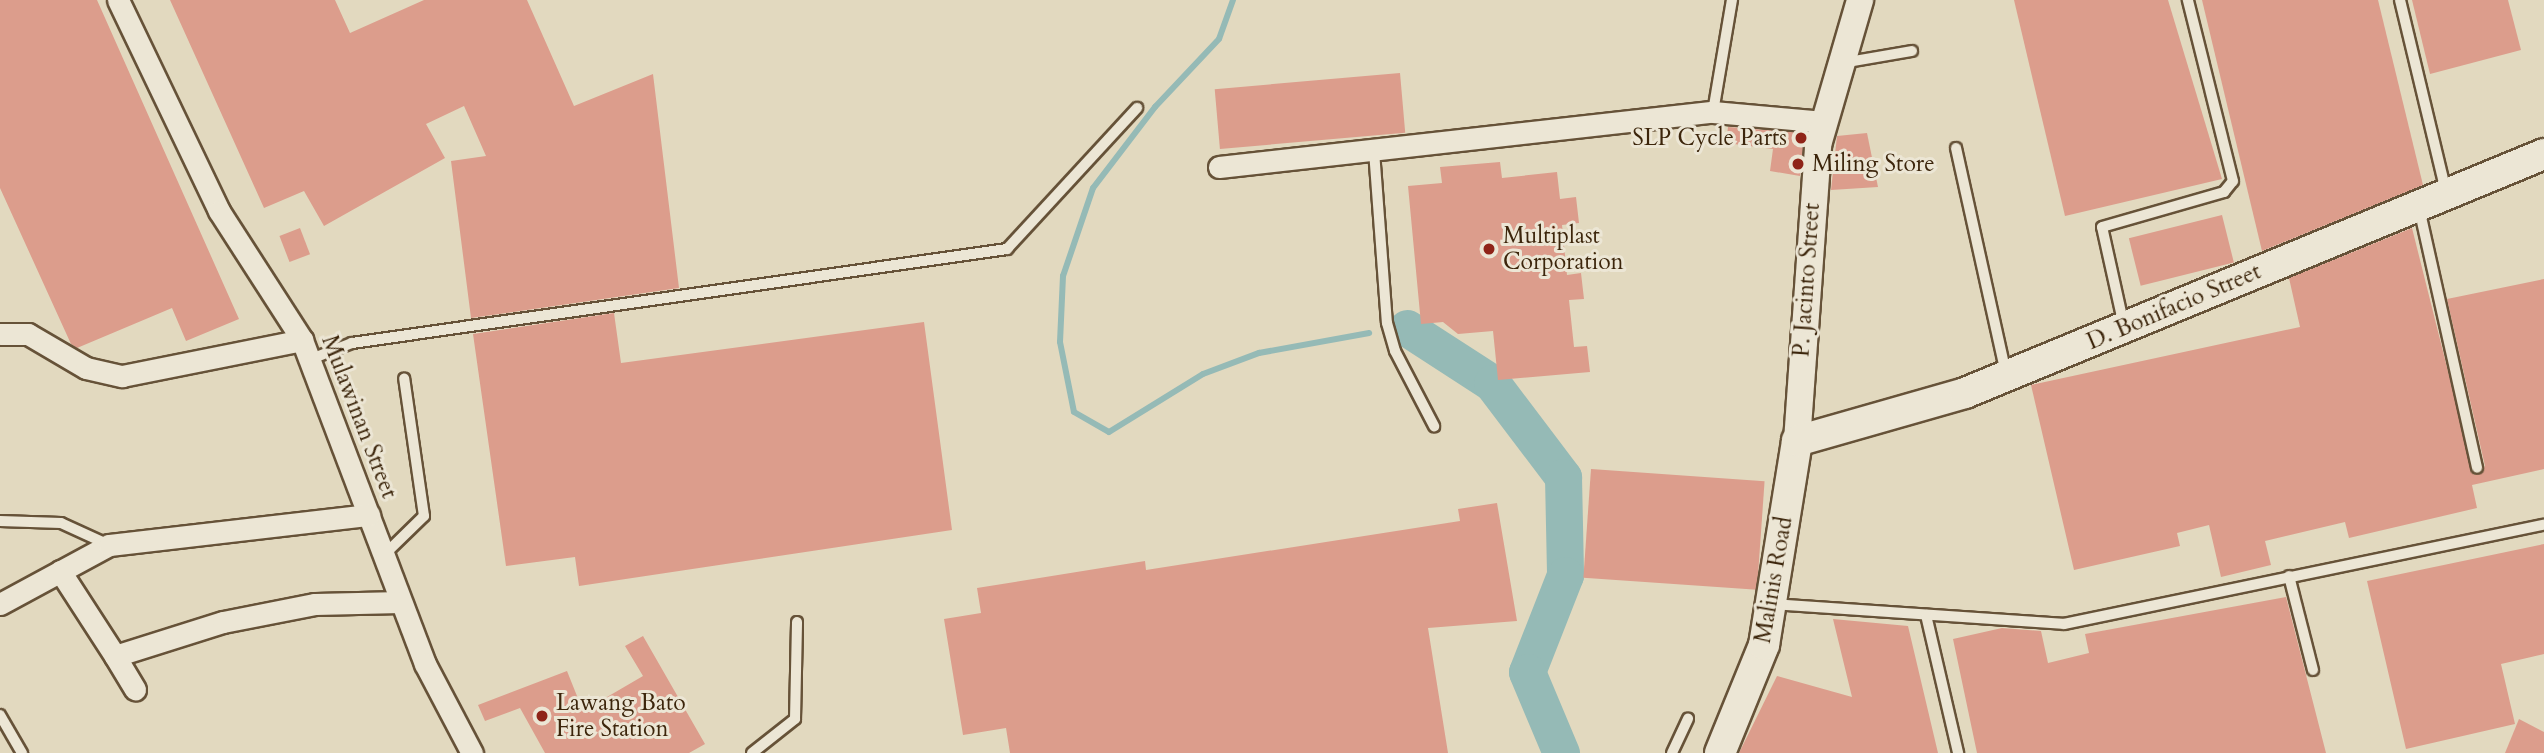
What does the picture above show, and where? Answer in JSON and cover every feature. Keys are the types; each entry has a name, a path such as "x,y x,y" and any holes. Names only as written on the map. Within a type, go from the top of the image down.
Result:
{"main road":[{"name":"D. Bonifacio Street","path":"1797,441 2006,377 2544,154"},
{"name":"Malinis Road","path":"1720,753 1765,645 1797,441"}],"street":[{"name":"Mulawinan Street","path":"118,0 219,211 306,349 425,664 472,753"},
{"name":"P. Jacinto Street","path":"1797,441 1804,284 1824,122 1860,0"},
{"path":"1219,167 1713,112 1824,122"},
{"path":"0,334 28,334 86,368 122,376 306,349"},
{"path":"0,604 108,545 369,515"},
{"path":"60,570 135,689"},
{"path":"115,656 223,622 315,604 401,601"}],"lane":[{"path":"1713,112 1732,0"},
{"path":"2124,328 2102,227 2224,192 2233,181 2188,0"},
{"path":"2400,0 2447,194"},
{"path":"1842,63 1912,51"},
{"path":"306,349 1007,248 1136,108"},
{"path":"1956,148 2006,377"},
{"path":"1374,151 1387,323 1395,351 1434,426"},
{"path":"2419,205 2477,468"},
{"path":"384,555 424,516 404,378"},
{"path":"0,521 61,523 108,545"},
{"path":"1773,604 2064,624 2544,525"},
{"path":"2289,576 2313,670"},
{"path":"1926,615 1958,753"},
{"path":"752,753 795,719 797,622"},
{"path":"0,715 22,753"},
{"path":"1672,753 1688,719"}],"building":[{"path":"0,0 97,0 239,319 186,341 172,308 77,348 71,344 0,188"},
{"path":"170,0 335,0 350,33 424,0 527,0 574,106 653,74 679,288 471,318 451,161 486,156 464,106 426,124 445,158 324,226 304,191 264,208"},
{"path":"2014,0 2168,0 2222,179 2065,216"},
{"path":"2202,0 2378,0 2423,185 2262,251"},
{"path":"2412,0 2508,0 2521,50 2430,74"},
{"path":"1400,73 1405,133 1220,149 1215,89"},
{"path":"1728,127 1805,133 1800,176 1770,171 1773,149 1726,143"},
{"path":"1867,133 1878,187 1831,190 1837,136"},
{"name":"Multiplast Corporation","path":"1500,162 1502,178 1557,172 1560,199 1576,197 1579,223 1562,225 1567,275 1581,273 1584,299 1569,300 1574,347 1587,346 1590,372 1498,380 1493,331 1458,334 1443,322 1421,324 1408,186 1442,183 1440,167"},
{"path":"2222,215 2234,263 2141,286 2129,238"},
{"path":"300,228 310,254 289,262 279,236"},
{"path":"2412,228 2474,475 2485,466 2447,299 2544,279 2544,469 2472,485 2477,508 2349,538 2345,522 2265,541 2271,565 2221,577 2209,525 2177,533 2180,546 2074,570 2031,385 2300,327 2289,278"},
{"path":"614,313 621,363 924,322 952,530 579,586 575,557 506,566 473,334"},
{"path":"1591,469 1765,481 1757,590 1583,578"},
{"path":"1497,503 1517,621 1428,628 1448,753 1010,753 1006,728 963,735 944,619 981,613 977,588 1145,561 1146,570 1460,521 1458,509"},
{"path":"2544,544 2544,654 2501,664 2515,724 2406,749 2367,581"},
{"path":"2286,597 2326,753 1977,753 1953,639 2002,628 2041,631 2048,663 2089,653 2085,634"},
{"path":"1833,619 1908,626 1938,753 1739,753 1777,676 1852,697"},
{"path":"643,636 705,744 689,753 545,753 520,708 485,721 478,705 567,671 583,711 643,676 625,646"},
{"path":"2519,719 2544,732 2544,753 2505,753"}],"waterway":[{"path":"1233,0 1219,39 1155,107 1093,188 1063,276 1060,342 1074,412 1109,432 1203,374 1259,353 1369,333"},
{"path":"1407,328 1492,383 1563,477 1565,575 1527,672 1561,753"}],"place":[{"name":"SLP Cycle Parts","path":"1801,138"},
{"name":"Miling Store","path":"1798,164"},
{"name":"Multiplast Corporation","path":"1489,249"},
{"name":"Lawang Bato Fire Station","path":"542,716"}]}
